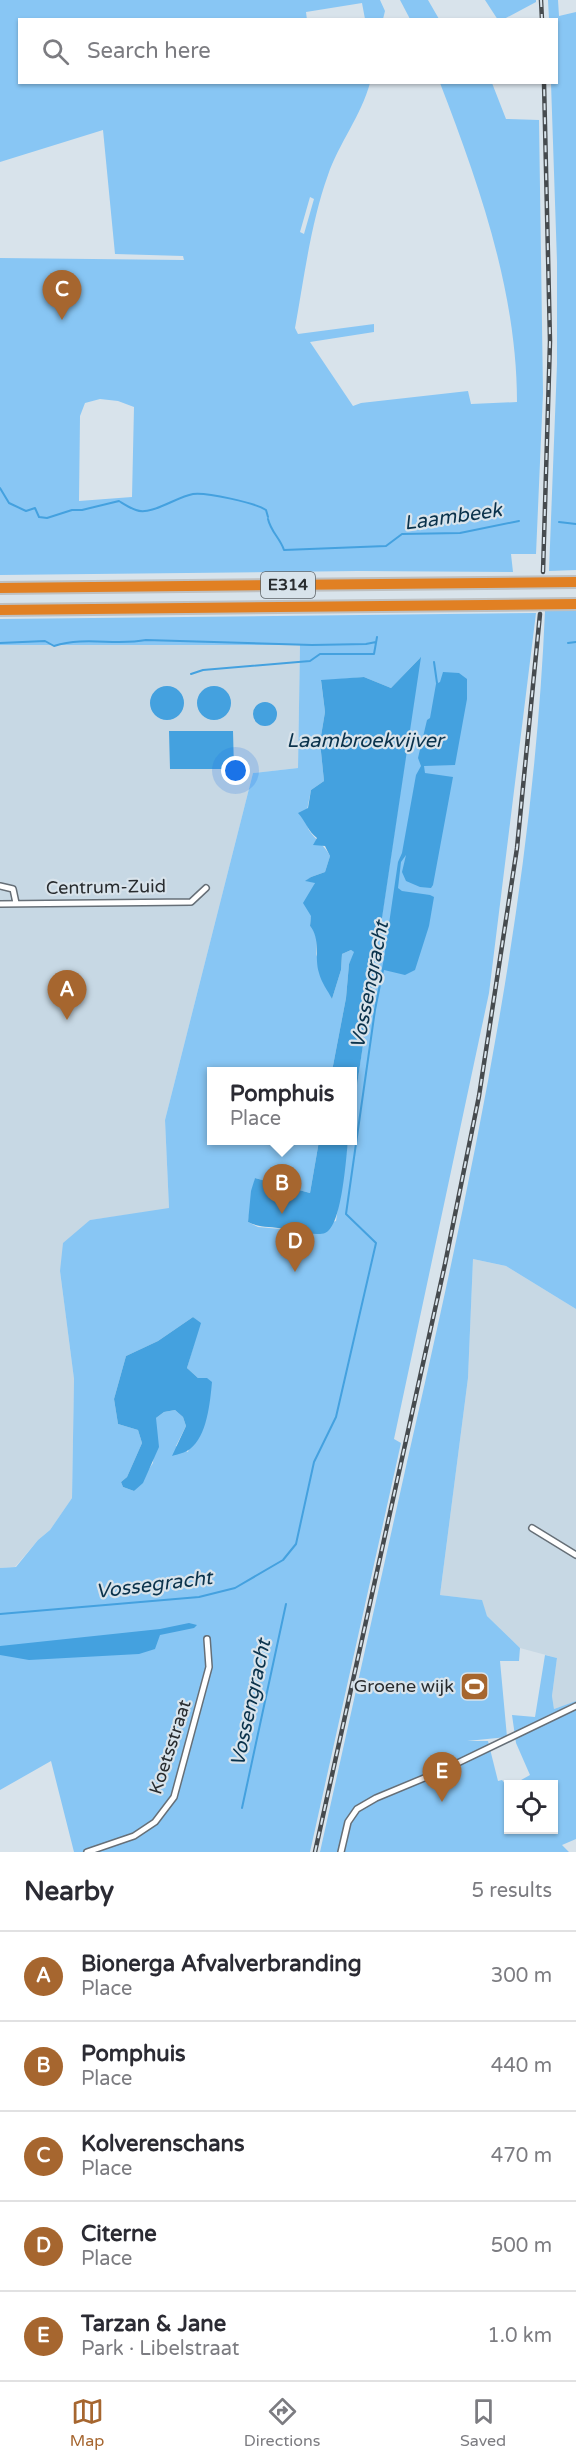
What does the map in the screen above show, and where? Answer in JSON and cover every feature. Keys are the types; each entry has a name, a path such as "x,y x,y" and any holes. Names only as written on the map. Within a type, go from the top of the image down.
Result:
{"highway":[{"name":"E314","path":"0,588 576,582"},
{"name":"E314","path":"0,610 576,604"}],"street":[{"path":"0,886 13,889 16,903"},
{"name":"Centrum-Zuid","path":"0,904 191,902 206,888"},
{"path":"532,1528 576,1555"},
{"name":"Koetsstraat","path":"87,1852 134,1836 155,1822 174,1797 209,1667 207,1639"},
{"path":"341,1852 348,1822 357,1809 376,1798 441,1771 576,1706"}],"shaded area":[{"path":"0,0 380,0 385,11 383,18 365,18 362,3 306,12 307,18 18,18 18,84 370,84 361,107 333,163 322,193 308,250 295,328 298,334 374,324 374,332 310,342 353,406 361,403 468,391 471,404 517,402 515,361 503,279 493,239 482,199 440,84 492,84 506,119 539,120 543,393 536,554 511,554 513,572 358,571 0,575 0,258 184,260 183,256 115,254 103,130 0,162","holes":["310,197 314,199 304,234 300,232","100,399 118,401 134,407 132,497 79,501 80,416 85,403"]},
{"path":"400,0 428,0 438,18 409,18"},
{"path":"485,0 536,0 506,18 497,18"},
{"path":"548,0 558,0 559,16 576,12 576,570 549,571 557,364 557,262 551,84 558,84 558,18 549,18"},
{"path":"545,611 576,611 576,1309 506,1266 473,1259 468,1378 440,1595 482,1600 487,1616 520,1648 519,1661 500,1661 507,1737 467,1741 488,1741 498,1781 502,1780 504,1782 504,1834 558,1834 558,1780 521,1780 530,1775 516,1743 512,1715 535,1717 545,1655 557,1658 552,1696 554,1709 576,1701 576,1839 562,1845 569,1852 320,1852 476,1146 513,933 538,719"},
{"path":"536,613 489,993 394,1439 401,1443 310,1852 74,1852 51,1761 0,1790 0,1568 16,1567 38,1540 50,1530 72,1498 74,1379 60,1271 63,1243 90,1220 169,1208 165,1120 253,773 298,768 300,645 0,645 0,619","holes":["420,658 357,1085 357,1145 347,1145 336,1221 303,1231 258,1227 248,1222 255,1178 310,1193 318,1145 207,1145 207,1067 333,1067 346,998 349,964 355,952 351,950 342,954 341,970 332,999 316,954 317,935 310,926 315,882 306,881 325,872 330,856 308,829 307,824 311,790 324,781 320,742 325,712 321,681 364,677 391,688","193,1317 200,1323 187,1368 198,1378 207,1378 188,1452 176,1446 186,1426 183,1417 175,1410 164,1412 156,1418 153,1463 134,1491 123,1487 121,1482 127,1477 142,1443 138,1430 118,1424 114,1399 126,1356 158,1341"]},
{"path":"300,644 298,768 253,773 165,1120 169,1209 90,1220 60,1271 74,1379 72,1498 50,1530 38,1540 15,1567 0,1568 0,645"},
{"path":"473,1259 506,1266 576,1309 576,1701 554,1709 552,1696 557,1658 520,1648 487,1616 481,1600 440,1595 468,1378"}],"water":[{"name":"Laambroekvijver","path":"421,657 357,1085 357,1067 333,1067 346,998 349,964 354,952 351,950 342,954 341,970 332,999 320,976 315,936 310,926 311,916 303,903 315,883 305,881 325,872 330,856 325,846 313,845 317,838 298,813 308,808 311,790 324,781 320,742 325,712 321,680 364,677 391,688"},
{"path":"443,672 459,673 467,679 467,699 455,765 424,766 425,773 453,777 433,885 431,888 420,887 406,881 402,872 406,855 401,862 398,888 402,891 434,897 429,926 415,970 405,975 384,970 376,1010 374,1010 398,862 402,853 416,775 421,766 418,758 427,720 430,718 436,684 440,682"},
{"path":"167,686 179,691 184,703 179,715 167,720 155,715 150,703 155,691"},
{"path":"214,686 226,691 231,703 226,715 214,720 202,715 197,703 202,691"},
{"path":"265,702 274,705 277,714 274,723 265,726 256,723 253,714 256,705"},
{"path":"169,731 233,731 234,769 170,769"},
{"path":"318,1145 348,1145 339,1206 331,1228 325,1233 311,1234 248,1222 251,1191 255,1178 310,1193"},
{"path":"193,1317 201,1323 187,1368 198,1378 207,1378 212,1382 204,1428 190,1449 172,1456 186,1426 183,1417 175,1410 164,1412 156,1418 159,1447 143,1483 134,1491 123,1487 121,1482 127,1477 142,1443 138,1430 118,1424 114,1399 126,1356 158,1341"},
{"path":"189,1623 197,1625 194,1628 160,1635 155,1649 139,1654 29,1660 0,1655 0,1646 160,1629"}],"waterway":[{"name":"Laambeek","path":"0,488 9,503 26,511 35,508 39,517 47,518 72,510 82,510 119,501 136,510 149,510 193,494 219,496 252,504 266,510 268,517"},
{"name":"Laambeek","path":"268,519 284,550 386,546 402,534 460,533 519,521"},
{"name":"Laambeek","path":"559,522 576,524"},
{"path":"191,674 203,670 310,661 320,654 374,654 377,637"},
{"path":"0,643 45,641 54,646 89,641 146,640 312,645 376,642"},
{"path":"568,643 576,642"},
{"name":"Vossengracht","path":"434,662 437,683"},
{"name":"Vossengracht","path":"357,1137 375,1010"},
{"name":"Vossengracht","path":"0,1614 199,1597 235,1588 283,1560 296,1544 314,1462 336,1417 376,1243 346,1214 356,1145"},
{"name":"Vossengracht","path":"242,1808 286,1604"}],"railway":[{"path":"541,0 542,18"},
{"path":"543,572 550,341 544,84"},
{"path":"315,1852 445,1264 479,1096 517,848 540,614"}],"place":[{"name":"Kolverenschans","path":"62,320"},
{"name":"Bionerga Afvalverbranding","path":"67,1020"},
{"name":"Pomphuis","path":"282,1214"},
{"name":"Citerne","path":"295,1272"},
{"name":"Groene wijk","path":"475,1686"},
{"name":"Tarzan & Jane","path":"442,1802"}],"water label":[{"name":"Vossegracht","path":"154,1585"}]}
